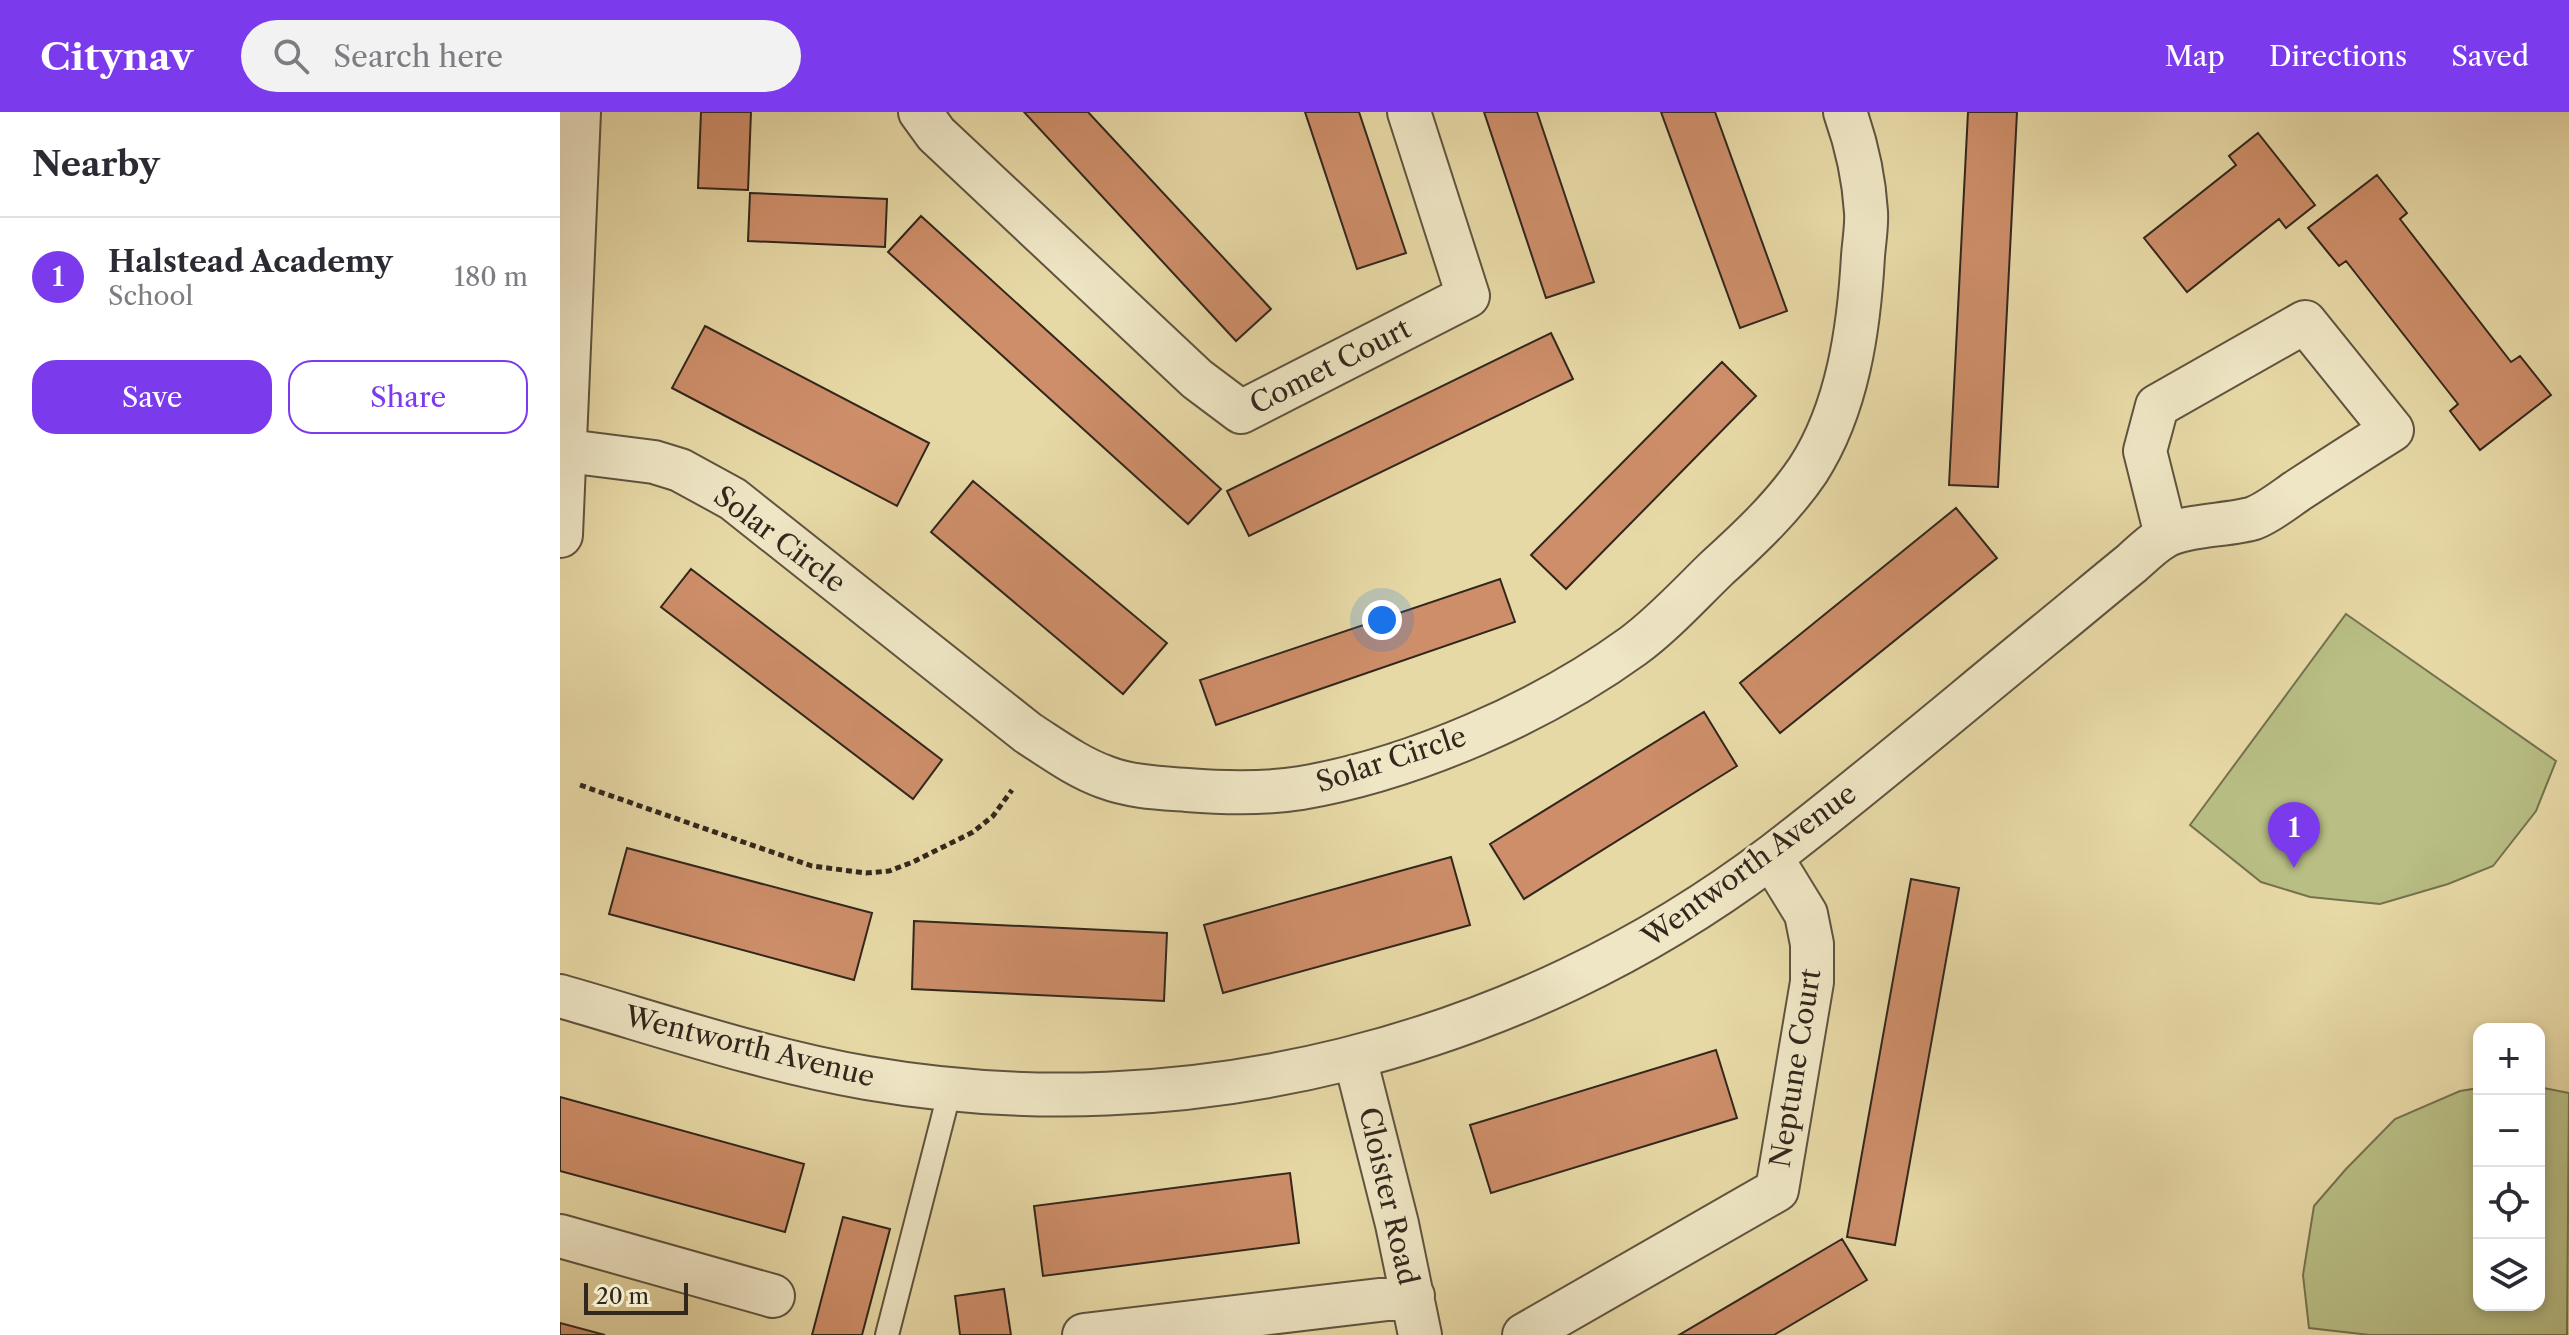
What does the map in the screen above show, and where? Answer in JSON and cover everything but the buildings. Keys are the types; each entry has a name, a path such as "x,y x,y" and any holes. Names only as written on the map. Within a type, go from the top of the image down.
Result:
{"street":[{"path":"560,535 568,196 578,112"},
{"name":"Comet Court","path":"920,112 948,145 1197,379 1241,412 1468,296 1409,112"},
{"name":"Solar Circle","path":"562,450 654,462 680,470 709,485 745,509 1028,733 1072,762 1107,778 1147,787 1233,794 1300,788 1367,774 1505,720 1567,690 1636,644 1771,516 1809,469 1830,427 1850,363 1861,289 1866,213 1860,167 1845,112"},
{"name":"Wentworth Avenue","path":"560,996 794,1062 866,1078 950,1090 1115,1095 1270,1076 1355,1058 1515,1004 1579,976 1685,918 1771,857 2166,535 2257,517 2392,430 2305,322 2157,406 2145,451 2166,535"},
{"name":"Neptune Court","path":"1524,1335 1777,1190 1812,982 1812,944 1806,914 1771,857"},
{"name":"Cloister Road","path":"1355,1058 1416,1316"},
{"path":"560,1236 773,1296"},
{"path":"1084,1335 1416,1316"}],"lane":[{"path":"887,1335 950,1090"}],"path":[{"path":"580,785 812,866 866,873 889,871 913,862 973,832 993,816 1012,790"}],"green space":[{"path":"2346,614 2556,761 2536,811 2493,866 2448,884 2380,904 2310,897 2261,882 2190,825"},
{"path":"2545,1088 2569,1093 2567,1335 2370,1335 2309,1328 2303,1275 2314,1206 2395,1119 2460,1091 2473,1089 2473,1311 2545,1311"}],"place":[{"name":"Halstead Academy","path":"2294,868"}]}
